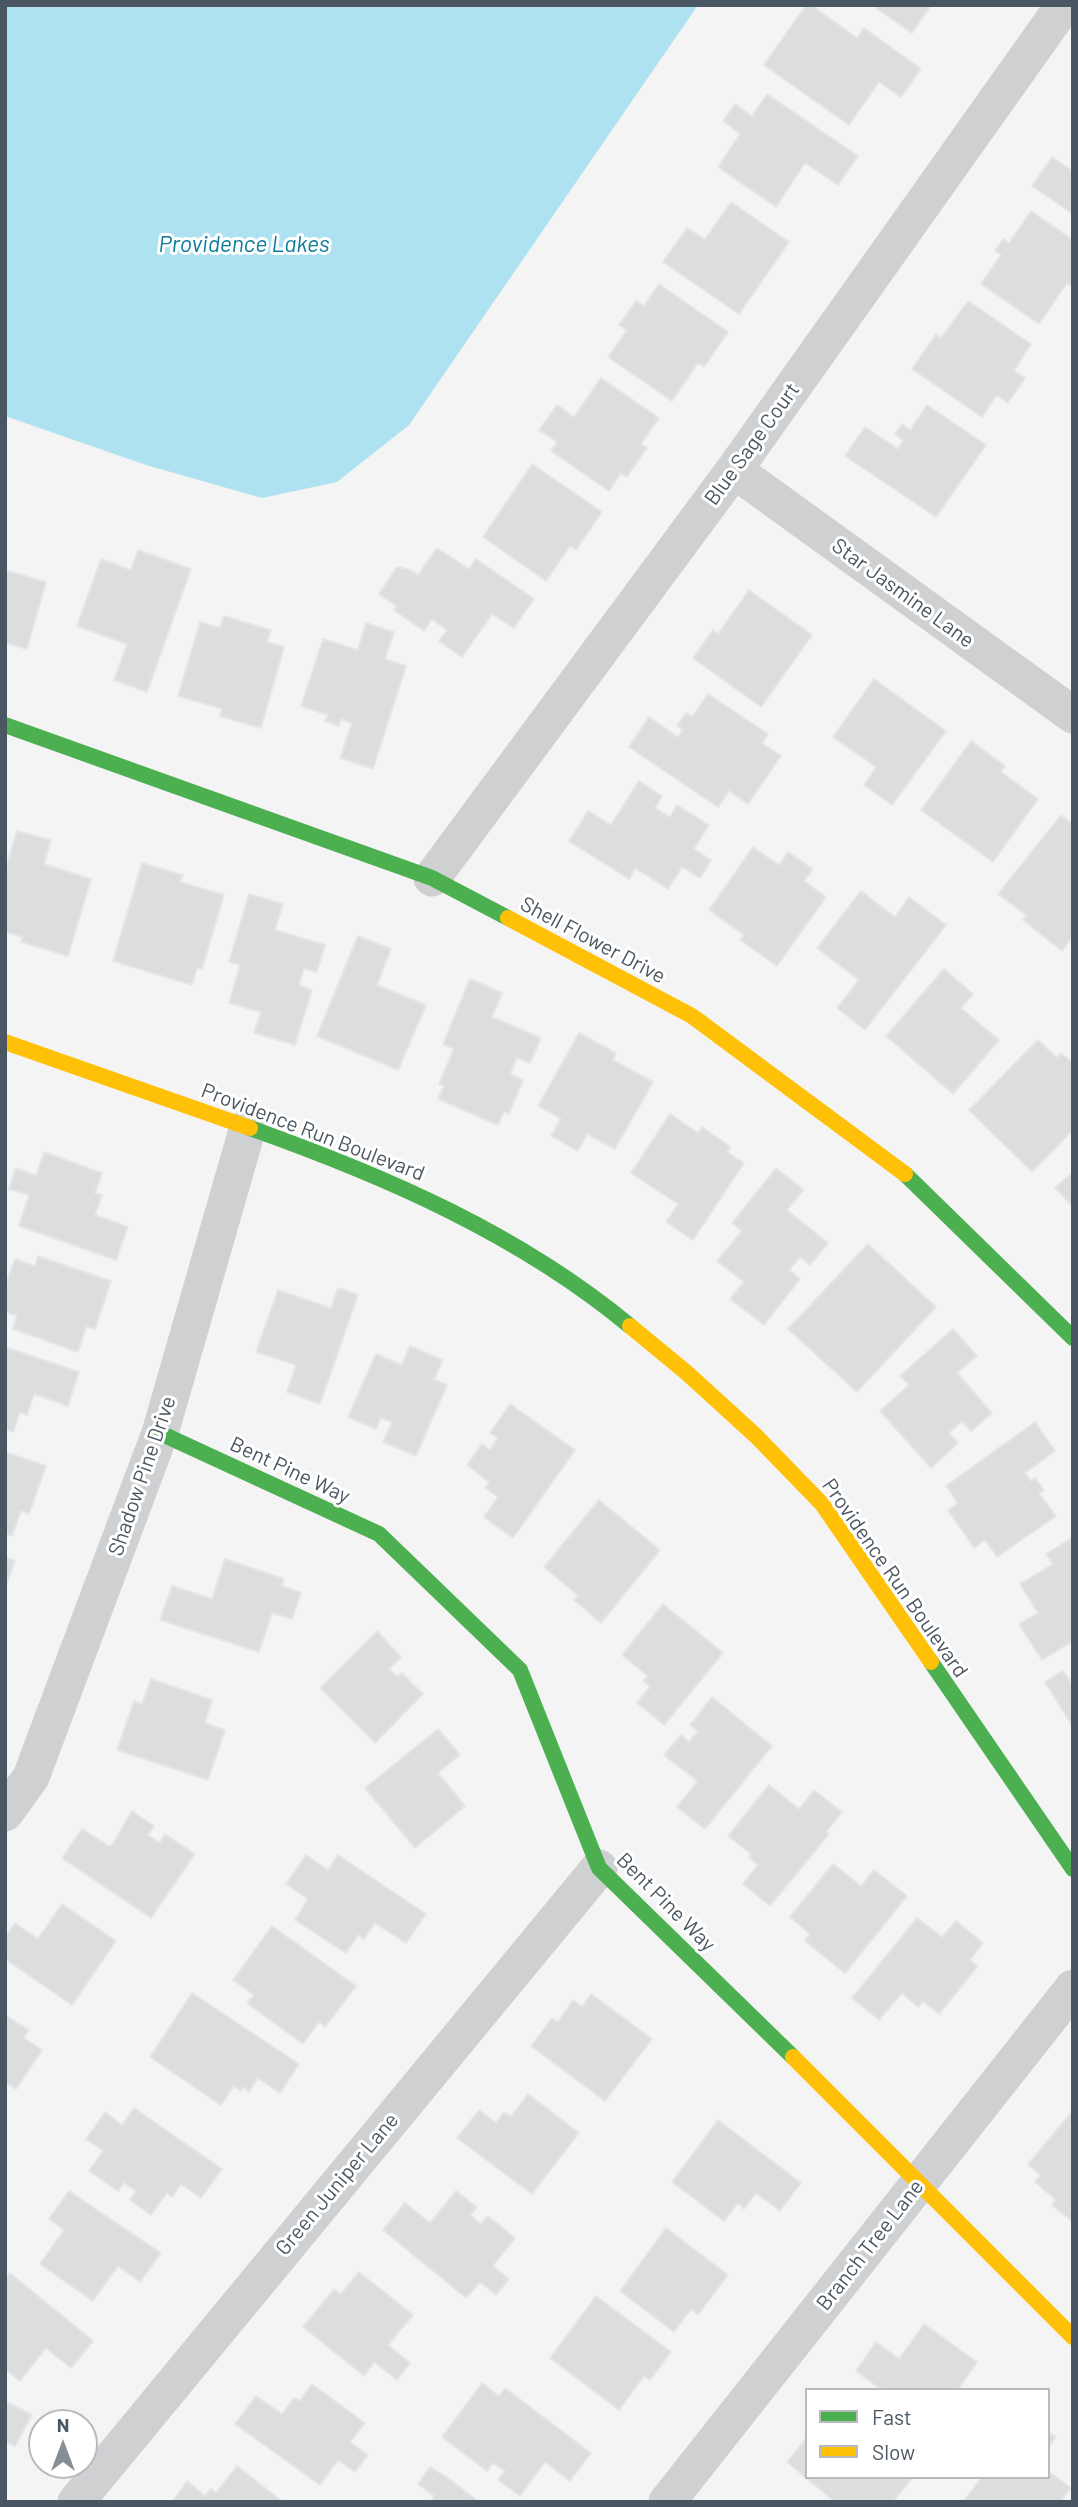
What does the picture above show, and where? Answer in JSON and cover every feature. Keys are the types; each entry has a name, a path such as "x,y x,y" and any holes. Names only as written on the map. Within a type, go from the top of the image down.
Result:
{"street":[{"name":"Blue Sage Court","path":"432,878 734,470 1064,5"},
{"name":"Star Jasmine Lane","path":"734,470 1073,715"},
{"name":"Shell Flower Drive","path":"5,725 432,878 692,1016 912,1179 1073,1338"},
{"name":"Providence Run Boulevard","path":"5,1042 326,1155 398,1186 469,1220 540,1259 617,1315 687,1373 756,1436 822,1504 1073,1869"},
{"name":"Shadow Pine Drive","path":"5,1813 30,1777 160,1433 248,1127"},
{"name":"Bent Pine Way","path":"160,1433 379,1534 520,1670 599,1868 920,2182 1073,2337"},
{"name":"Green Juniper Lane","path":"76,2502 599,1868"},
{"name":"Branch Tree Lane","path":"667,2502 1073,1987"}],"water":[{"name":"Providence Lakes","path":"5,5 698,5 409,425 337,482 262,498 146,465 5,416"}],"building":[{"path":"806,5 811,5 857,38 864,28 921,69 901,97 879,82 849,125 764,65"},
{"path":"878,5 931,5 912,33 876,8"},
{"path":"767,94 858,156 838,185 805,163 776,207 718,167 740,134 723,121 735,104 752,116"},
{"path":"1052,157 1073,171 1073,214 1032,186"},
{"path":"731,202 789,242 739,314 663,262 687,228 705,239"},
{"path":"1031,211 1073,240 1073,287 1067,283 1039,324 981,284 1001,255 995,251 1003,239 1009,243"},
{"path":"659,284 728,332 704,367 698,363 672,401 608,357 627,330 619,325 636,301 644,306"},
{"path":"968,301 1031,344 1014,371 1025,378 1008,403 997,395 982,417 912,369 936,334 941,338"},
{"path":"601,378 659,418 641,444 647,448 627,477 621,473 609,491 551,451 557,442 539,430 557,405 574,417"},
{"path":"927,405 986,445 936,517 845,456 865,427 898,449 903,440 895,434 902,424 910,430"},
{"path":"532,464 602,512 576,550 570,546 546,581 483,537"},
{"path":"437,548 469,569 476,559 534,599 514,628 492,614 462,657 439,641 447,630 432,619 424,631 394,610 397,606 379,594 397,567 411,570 418,575"},
{"path":"138,550 191,569 147,692 114,680 127,644 77,626 101,559 131,570"},
{"path":"5,570 46,582 27,649 5,643"},
{"path":"749,590 812,635 761,707 693,658 713,630 718,634"},
{"path":"224,616 271,630 267,642 284,647 261,728 220,716 222,709 178,696 200,622 220,628"},
{"path":"366,623 394,632 385,659 406,666 373,769 340,758 352,723 341,719 339,726 325,721 328,715 301,706 323,639 358,650"},
{"path":"874,679 946,731 892,805 864,785 876,767 833,737"},
{"path":"708,694 768,734 762,743 781,756 748,804 729,791 718,807 629,747 649,717 678,737 683,730 677,726 686,713 692,717"},
{"path":"971,741 1005,766 1001,772 1038,799 993,862 921,810"},
{"path":"639,781 662,796 655,808 670,817 677,805 709,825 694,849 711,860 700,878 682,867 668,889 635,868 629,879 569,841 588,811 611,825"},
{"path":"1061,815 1073,824 1073,936 1062,951 1023,920 1026,915 998,894"},
{"path":"17,831 51,840 44,864 91,879 68,956 21,942 23,937 5,932 5,871"},
{"path":"753,847 779,865 788,852 813,869 804,881 826,897 777,966 740,940 744,935 709,910"},
{"path":"142,863 183,875 180,882 224,895 202,969 197,968 192,985 113,961"},
{"path":"861,891 895,917 909,897 946,925 865,1030 837,1008 859,980 817,948"},
{"path":"249,894 283,904 275,930 325,945 317,972 304,969 299,985 312,990 295,1045 254,1033 261,1012 229,1003 240,965 229,962"},
{"path":"358,936 391,949 377,985 426,1005 398,1070 317,1036"},
{"path":"944,969 973,994 961,1008 999,1040 953,1094 886,1036"},
{"path":"470,979 502,993 492,1017 541,1038 530,1063 517,1058 510,1074 523,1080 509,1114 504,1112 498,1125 438,1099 444,1086 439,1084 454,1049 443,1044"},
{"path":"579,1033 616,1053 613,1060 653,1082 615,1149 587,1134 578,1151 551,1136 561,1119 538,1106"},
{"path":"1038,1040 1057,1058 1061,1053 1073,1063 1073,1130 1032,1172 969,1110"},
{"path":"670,1114 698,1133 702,1127 731,1147 727,1152 744,1163 693,1240 666,1222 678,1204 631,1173"},
{"path":"44,1152 102,1173 95,1193 102,1195 95,1215 128,1227 116,1260 19,1226 29,1195 9,1189 16,1168 36,1176"},
{"path":"776,1168 804,1190 787,1210 828,1243 810,1265 800,1257 789,1270 800,1279 764,1325 730,1299 744,1282 717,1261 742,1231 732,1223"},
{"path":"1073,1172 1073,1207 1055,1188"},
{"path":"868,1244 936,1307 857,1392 788,1329"},
{"path":"38,1256 111,1281 95,1329 86,1327 78,1352 13,1329 17,1316 5,1312 5,1286 15,1259 35,1266"},
{"path":"338,1288 358,1295 320,1404 287,1392 296,1365 256,1352 278,1290 331,1308"},
{"path":"953,1329 977,1356 957,1373 992,1413 971,1431 962,1421 949,1433 958,1443 931,1468 880,1411 909,1385 900,1376"},
{"path":"410,1346 443,1360 434,1379 447,1385 416,1456 383,1442 392,1422 381,1418 376,1429 348,1417 376,1354 402,1365"},
{"path":"5,1347 79,1372 68,1406 34,1394 27,1415 20,1412 13,1432 5,1429"},
{"path":"510,1404 575,1450 513,1538 484,1517 498,1497 485,1488 489,1482 467,1465 482,1444 490,1450 498,1438 490,1433"},
{"path":"1035,1422 1055,1451 1025,1473 1031,1481 1035,1478 1044,1490 1039,1493 1056,1516 997,1557 985,1540 974,1548 948,1510 958,1503 946,1486"},
{"path":"5,1452 46,1466 29,1514 21,1511 12,1536 5,1533"},
{"path":"599,1500 660,1550 601,1623 574,1600 578,1595 544,1567"},
{"path":"1073,1537 1073,1641 1042,1660 1019,1624 1038,1613 1020,1584 1053,1564 1046,1554"},
{"path":"5,1557 15,1561 5,1588"},
{"path":"225,1559 284,1579 282,1586 301,1593 292,1619 272,1613 259,1652 160,1620 172,1586 212,1599"},
{"path":"663,1604 723,1653 664,1725 637,1703 650,1687 643,1681 648,1676 622,1655"},
{"path":"377,1631 401,1657 389,1669 398,1677 402,1673 423,1694 375,1743 320,1688"},
{"path":"1063,1671 1073,1685 1073,1727 1045,1682"},
{"path":"151,1679 212,1700 205,1723 225,1730 208,1780 117,1750 134,1701 142,1704"},
{"path":"712,1697 772,1746 705,1829 677,1807 697,1782 664,1755 681,1735 689,1742 698,1731 690,1725"},
{"path":"438,1729 460,1755 438,1773 465,1806 415,1848 365,1788"},
{"path":"769,1785 799,1809 814,1790 842,1812 826,1832 829,1834 770,1906 743,1884 758,1865 749,1857 751,1854 728,1836"},
{"path":"132,1811 154,1826 148,1835 160,1843 165,1834 195,1854 151,1918 62,1858 82,1829 109,1846 112,1845"},
{"path":"306,1855 328,1870 338,1855 426,1914 406,1943 375,1923 364,1939 358,1935 346,1953 295,1920 308,1899 286,1884"},
{"path":"833,1864 861,1886 874,1870 907,1896 845,1973 805,1941 810,1934 790,1917"},
{"path":"62,1904 116,1941 72,2005 5,1959 5,1937 15,1923 38,1939"},
{"path":"917,1918 942,1937 956,1921 983,1943 970,1960 978,1966 939,2014 923,2001 918,2007 902,1993 879,2020 852,1998"},
{"path":"272,1926 356,1986 325,2027 319,2022 303,2044 247,2003 254,1995 233,1980"},
{"path":"192,1993 299,2064 280,2093 258,2078 249,2092 243,2087 241,2091 234,2086 221,2105 150,2057"},
{"path":"591,1994 652,2039 605,2101 531,2046 552,2018 558,2022 573,2000 582,2007"},
{"path":"5,2015 29,2030 24,2038 42,2050 16,2089 5,2082"},
{"path":"528,2094 579,2133 532,2194 457,2138 479,2110 496,2123 504,2112 511,2117"},
{"path":"134,2108 222,2169 201,2198 181,2184 172,2197 167,2193 151,2215 130,2200 136,2191 124,2183 118,2191 89,2171 103,2151 86,2139 105,2112 122,2125"},
{"path":"1073,2111 1073,2222 1052,2205 1056,2200 1035,2182 1040,2175 1028,2164"},
{"path":"718,2120 801,2183 780,2211 756,2193 744,2209 738,2203 724,2221 672,2182"},
{"path":"69,2191 161,2253 140,2282 118,2266 93,2301 40,2264 64,2230 49,2219"},
{"path":"456,2191 477,2207 470,2215 481,2224 488,2216 515,2238 493,2266 509,2279 496,2295 480,2282 466,2298 383,2230 405,2203 430,2223"},
{"path":"666,2228 728,2275 698,2315 691,2309 674,2332 620,2291"},
{"path":"359,2272 413,2315 388,2345 410,2363 397,2380 374,2362 364,2376 303,2327 334,2289 341,2294"},
{"path":"10,2273 93,2341 71,2368 46,2348 20,2381 5,2369 5,2279"},
{"path":"596,2296 671,2352 650,2380 644,2376 619,2410 550,2358"},
{"path":"924,2324 977,2362 959,2388 879,2388 856,2371 876,2342 899,2359"},
{"path":"482,2383 499,2396 505,2388 591,2453 570,2481 545,2462 520,2496 498,2480 505,2471 493,2463 487,2471 442,2437"},
{"path":"312,2384 365,2423 350,2442 368,2455 355,2472 338,2460 320,2485 235,2424 256,2396 282,2414 294,2398 300,2401"},
{"path":"5,2401 28,2413 28,2422 15,2446 7,2442 5,2445"},
{"path":"1050,2433 1056,2437 1050,2444"},
{"path":"805,2440 805,2477 787,2462"},
{"path":"237,2466 283,2502 172,2502 187,2481 205,2496 211,2489 216,2493"},
{"path":"430,2467 479,2502 430,2502 434,2496 418,2484"},
{"path":"1050,2472 1071,2488 1060,2502 963,2502 980,2479 1050,2479"},
{"path":"807,2479 911,2479 893,2502 835,2502"}],"traffic: fast":[{"path":"5,725 432,878 508,918"},
{"path":"250,1128 351,1166 449,1210 543,1263 630,1326"},
{"path":"905,1174 1073,1338"},
{"path":"160,1433 379,1534 520,1670 599,1868 793,2057"},
{"path":"931,1662 1073,1869"}],"traffic: slow":[{"path":"508,918 692,1016 905,1174"},
{"path":"5,1042 250,1128"},
{"path":"630,1326 756,1436 822,1504 931,1662"},
{"path":"793,2057 1073,2337"}]}
